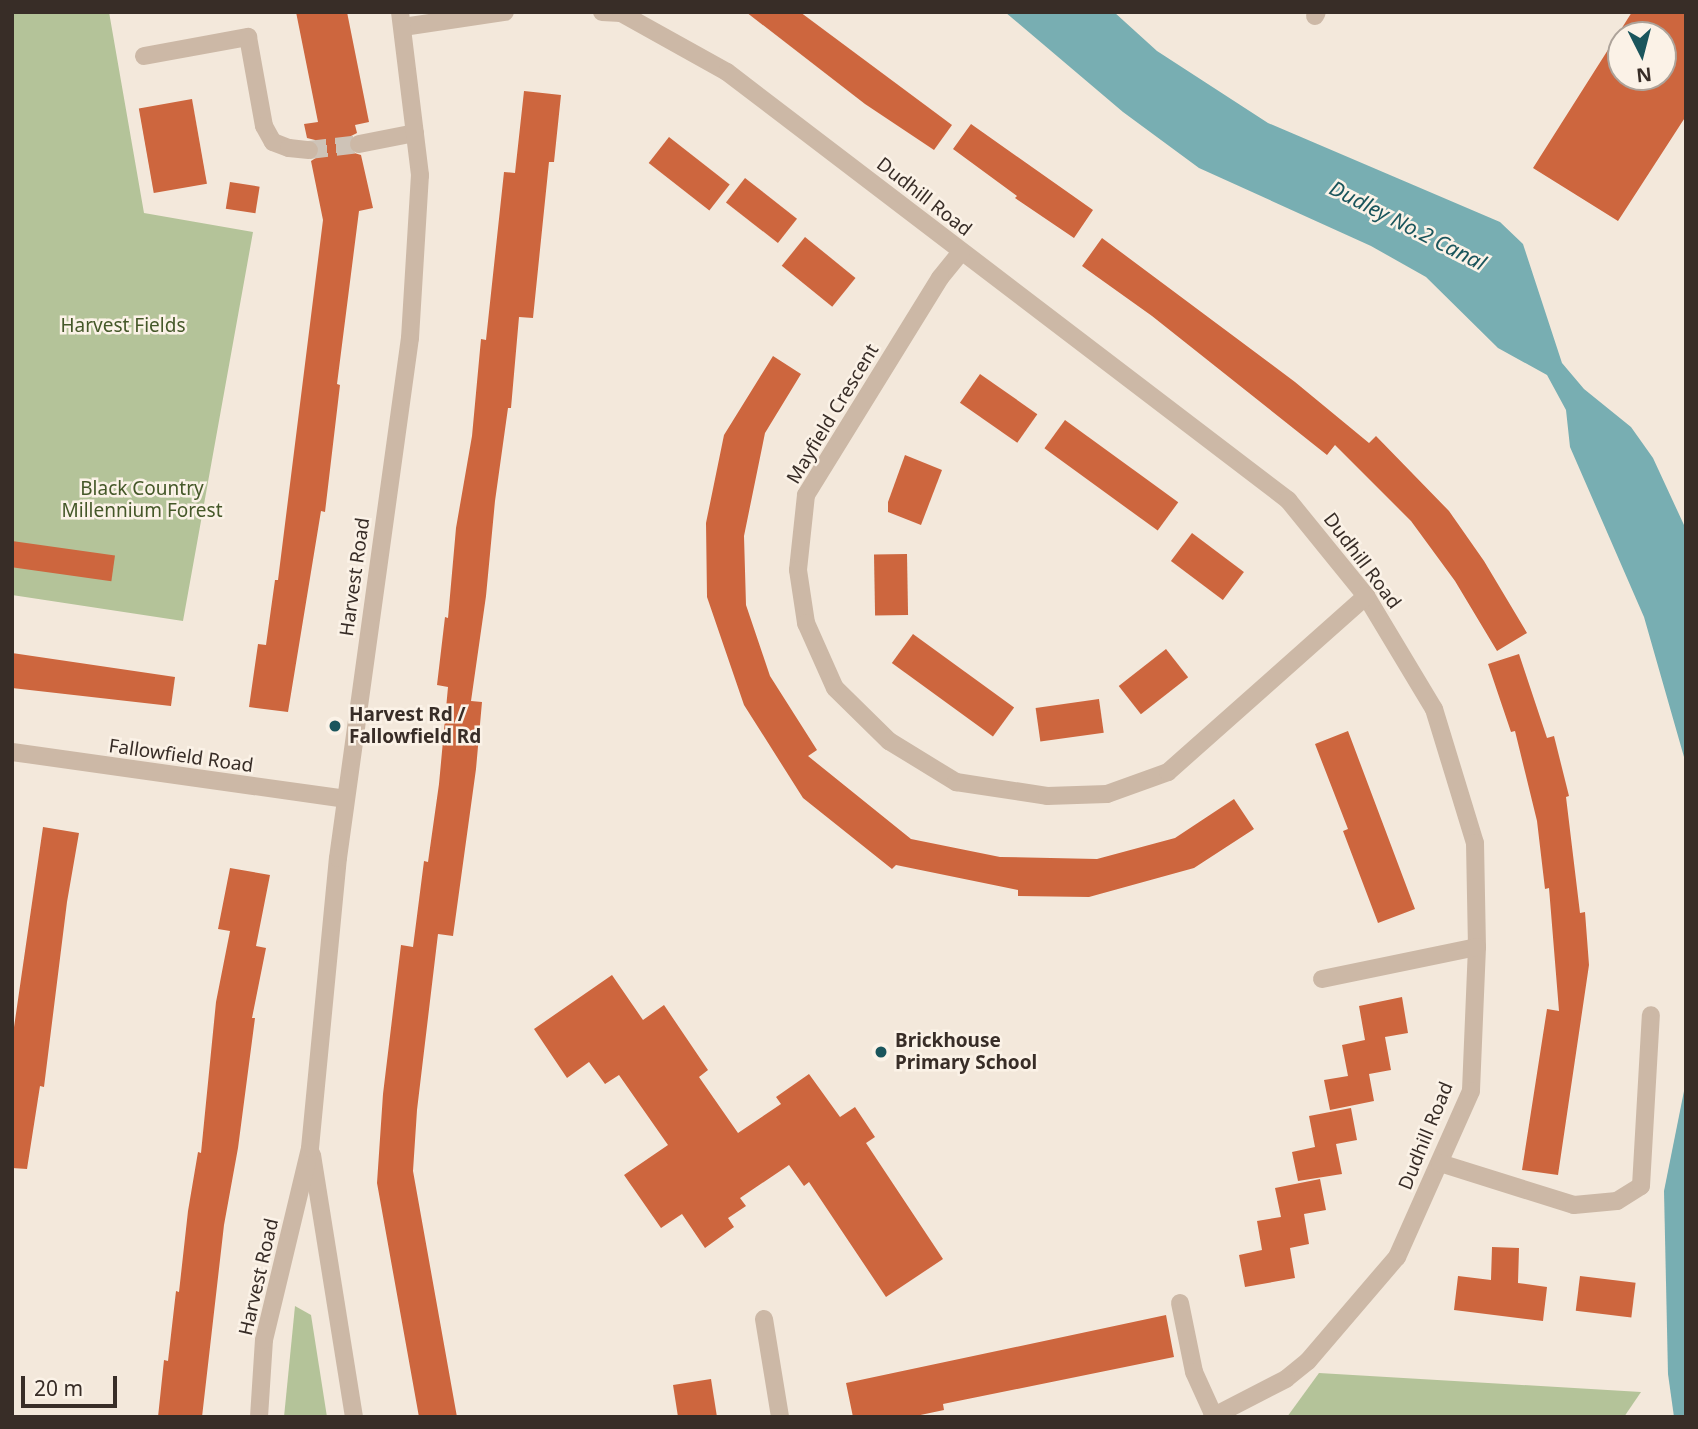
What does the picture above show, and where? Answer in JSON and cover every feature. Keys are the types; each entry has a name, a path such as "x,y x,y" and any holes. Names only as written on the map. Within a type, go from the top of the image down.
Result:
{"street":[{"path":"401,20 505,12"},
{"name":"Dudhill Road","path":"602,12 621,13 727,72 1289,500 1366,596 1434,709 1475,843 1477,947 1471,1091 1397,1257 1308,1361 1286,1380 1213,1416"},
{"name":"Harvest Road","path":"259,1417 264,1340 310,1148 345,799 410,338 420,175 401,20"},
{"path":"144,56 248,37 264,126 273,142 289,148 309,150"},
{"path":"359,144 415,133"},
{"name":"Mayfield Crescent","path":"961,252 940,278 806,495 798,570 806,623 835,688 889,741 956,782 1047,796 1107,794 1168,772 1366,596"},
{"name":"Fallowfield Road","path":"12,752 345,799"},
{"path":"1322,979 1477,947"},
{"path":"1440,1163 1574,1205 1617,1201 1641,1186 1651,1015"},
{"name":"Harvest Road","path":"310,1148 354,1417"},
{"path":"1180,1303 1194,1372 1213,1416"},
{"path":"764,1319 780,1417"}],"green space":[{"name":"Harvest Fields","path":"12,12 109,12 144,213 253,232 183,621 12,595"},
{"path":"295,1306 311,1315 327,1417 284,1417"},
{"path":"1319,1373 1641,1392 1624,1417 1287,1417"}],"water":[{"name":"Dudley No.2 Canal","path":"1005,12 1114,12 1157,51 1268,123 1500,222 1523,244 1562,363 1584,389 1631,427 1653,458 1684,525 1686,764 1644,617 1570,447 1566,410 1547,375 1498,348 1426,277 1371,246 1199,168 1123,112"},
{"path":"1686,1081 1686,1417 1674,1417 1668,1374 1664,1191"}],"building":[{"path":"296,12 347,12 369,122 355,125 357,133 351,136 348,146 351,152 361,155 373,208 359,211 337,384 340,385 325,512 321,511 288,712 249,707 258,644 266,645 275,580 278,580 323,220 311,161 319,156 320,146 315,140 307,138 304,124 318,122"},
{"path":"746,12 800,12 952,125 934,150 865,104"},
{"path":"1632,12 1686,12 1686,116 1618,221 1533,168 1607,51 1607,91 1677,91 1677,21 1626,21"},
{"path":"524,91 561,95 554,162 549,162 533,318 519,317 511,408 508,408 495,501 486,596 471,701 482,702 476,769 453,936 438,934 417,1110 413,1171 457,1417 419,1417 377,1183 383,1094 401,945 413,947 424,861 428,862 439,784 448,687 437,685 445,617 448,618 456,528 472,436 481,339 486,340 504,172 515,173"},
{"path":"192,99 207,184 154,193 139,108"},
{"path":"971,124 1093,210 1074,238 1015,198 1017,196 953,149"},
{"path":"669,137 730,184 709,210 649,163"},
{"path":"745,178 797,219 778,243 726,202"},
{"path":"230,182 260,187 255,213 226,209"},
{"path":"805,237 856,278 832,307 782,266"},
{"path":"1102,238 1295,382 1369,443 1376,436 1449,511 1484,561 1527,633 1497,651 1455,581 1411,521 1335,445 1327,455 1152,316 1082,266"},
{"path":"773,356 801,374 765,433 744,536 746,605 770,676 817,750 808,756 911,839 1000,857 1097,859 1175,838 1234,799 1254,829 1194,868 1089,897 1018,896 1018,890 896,865 892,869 803,798 744,705 707,597 706,523 724,435"},
{"path":"980,374 1037,414 1017,443 960,403"},
{"path":"1065,420 1178,502 1158,531 1044,448"},
{"path":"905,455 942,470 921,525 888,512 888,502"},
{"path":"1192,533 1244,572 1223,600 1171,561"},
{"path":"12,541 115,555 111,581 12,567"},
{"path":"907,554 908,615 875,616 874,555"},
{"path":"913,634 1014,707 993,737 892,663"},
{"path":"1166,649 1188,677 1141,714 1119,686"},
{"path":"12,653 175,677 171,706 12,688"},
{"path":"1519,654 1547,738 1554,736 1569,796 1566,797 1580,913 1585,912 1589,965 1558,1175 1522,1170 1547,1009 1559,1011 1549,888 1545,889 1537,821 1515,731 1511,732 1488,664"},
{"path":"1099,699 1104,733 1040,742 1036,708"},
{"path":"1348,731 1415,909 1378,923 1343,831 1348,829 1315,744"},
{"path":"43,827 79,833 67,902 44,1087 40,1086 27,1169 12,1168 12,1041"},
{"path":"230,868 270,875 256,946 266,948 252,1018 255,1018 238,1148 224,1225 202,1417 158,1417 164,1360 168,1361 176,1291 179,1292 188,1211 198,1152 201,1153 216,1002 230,931 218,929"},
{"path":"612,975 643,1020 664,1005 708,1070 699,1077 738,1133 781,1104 776,1097 809,1074 840,1117 855,1107 875,1137 866,1143 943,1259 886,1297 809,1182 804,1186 789,1165 740,1198 746,1206 728,1218 734,1227 705,1248 682,1214 661,1228 624,1175 668,1145 619,1075 605,1084 589,1062 567,1078 534,1029"},
{"path":"1402,997 1408,1033 1385,1037 1391,1070 1369,1074 1374,1101 1330,1110 1324,1080 1348,1076 1342,1045 1365,1040 1359,1006"},
{"path":"1351,1108 1357,1140 1336,1144 1342,1174 1298,1181 1292,1152 1315,1147 1309,1116"},
{"path":"1320,1179 1326,1210 1304,1214 1309,1244 1290,1248 1295,1278 1245,1287 1239,1255 1262,1250 1257,1221 1281,1217 1275,1188"},
{"path":"1492,1247 1519,1248 1518,1283 1547,1287 1543,1321 1454,1310 1458,1276 1491,1280"},
{"path":"1580,1276 1636,1283 1631,1318 1576,1311"},
{"path":"1166,1315 1174,1357 943,1404 944,1410 911,1417 853,1417 846,1383"},
{"path":"711,1379 717,1417 678,1417 673,1385"}],"tunnel":[{"path":"309,150 359,144"}],"place":[{"name":"Harvest Rd / Fallowfield Rd","path":"335,726"},
{"name":"Brickhouse Primary School","path":"881,1052"}],"park label":[{"name":"Black Country Millennium Forest","path":"142,500"}]}
